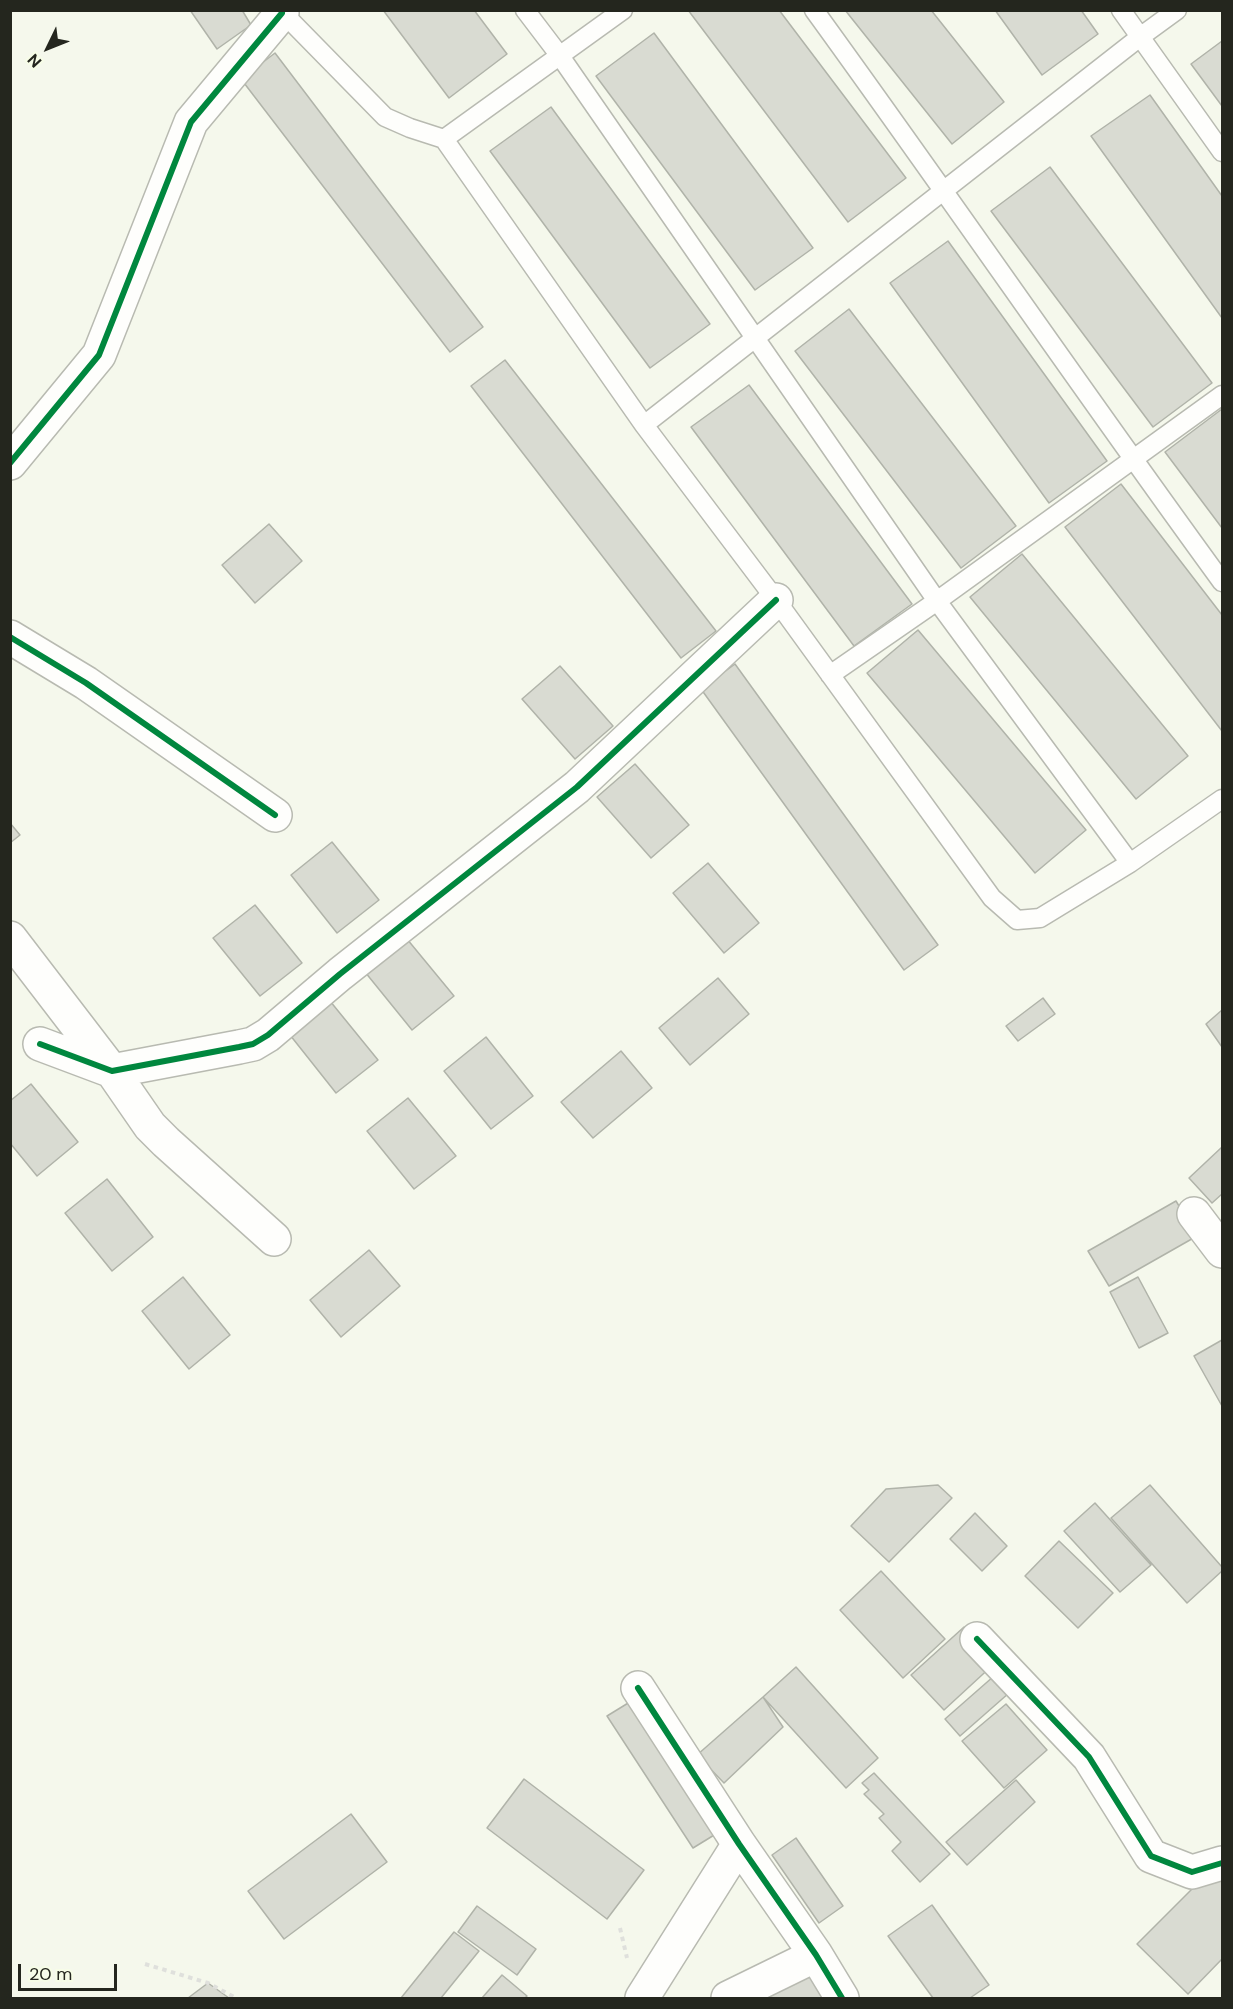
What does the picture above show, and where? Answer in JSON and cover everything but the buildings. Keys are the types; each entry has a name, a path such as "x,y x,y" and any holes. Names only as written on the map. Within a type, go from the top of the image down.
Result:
{"street":[{"path":"10,463 99,355 191,122 281,12"},
{"path":"40,1044 112,1071 253,1044 268,1035 340,974 577,787 776,600"},
{"path":"10,637 86,682 275,814"},
{"path":"10,938 112,1071 150,1126 274,1239"},
{"path":"1194,1214 1222,1251"},
{"path":"977,1639 1089,1757 1151,1856 1192,1872 1222,1863"},
{"path":"638,1688 739,1844 816,1955 842,1998"},
{"path":"642,1998 739,1844"},
{"path":"728,1998 816,1955"}],"lane":[{"path":"525,10 560,56 937,601 1130,863"},
{"path":"444,139 622,10"},
{"path":"814,10 1222,582"},
{"path":"1121,10 1222,152"},
{"path":"644,425 1140,37 1178,10"},
{"path":"281,12 385,117 444,139 644,425 776,600 992,898 1017,920 1040,918 1130,863 1222,799"},
{"path":"830,675 937,601 1222,395"}],"path":[{"path":"145,1964 208,1983 236,1998"}],"cycle path":[{"path":"10,463 99,355 191,122 282,13"},
{"path":"40,1044 112,1071 253,1044 268,1035 340,974 577,787 776,600"},
{"path":"10,637 86,683 275,815"},
{"path":"977,1639 1089,1757 1151,1856 1192,1872 1222,1863"},
{"path":"638,1688 739,1844 816,1955 842,1998"}]}
